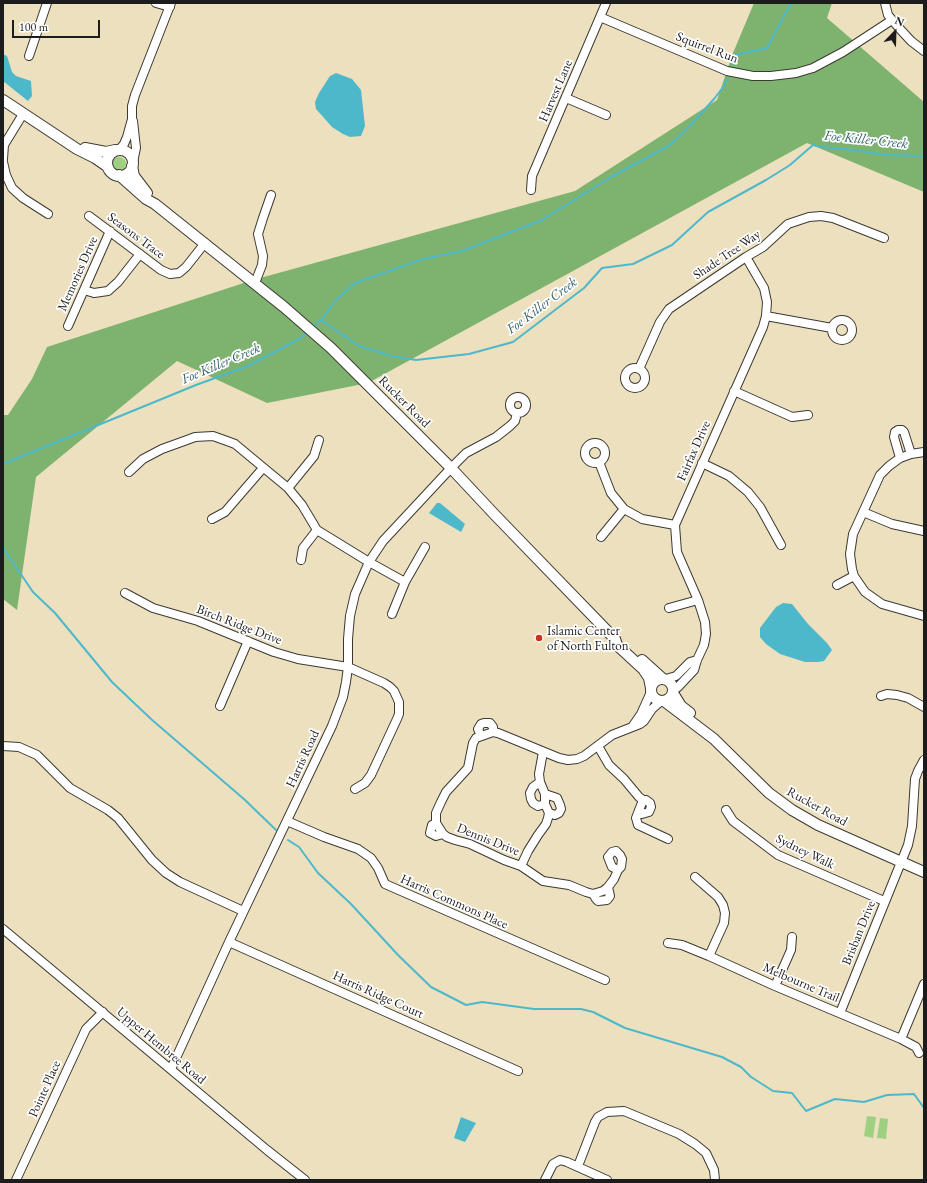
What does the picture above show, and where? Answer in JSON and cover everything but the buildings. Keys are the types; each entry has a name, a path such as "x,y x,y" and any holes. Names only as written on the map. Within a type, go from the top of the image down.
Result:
{"main road":[{"path":"3,100 77,149 95,158 108,167 114,174 126,174 130,171 133,164 131,155 128,152 117,150 106,152 91,150 68,142"},
{"path":"108,167 107,160 109,156 117,150"},
{"name":"Rucker Road","path":"133,164 134,176 155,204"},
{"name":"Rucker Road","path":"119,175 146,199 155,204 302,322 365,382 451,468 615,639 617,645 643,669 649,678 651,690"},
{"name":"Rucker Road","path":"615,639 621,641 665,679"},
{"path":"665,679 671,683 673,692 669,699 662,701 656,699 651,690 655,681 665,679"},
{"name":"Rucker Road","path":"673,692 681,706 706,728 714,739"},
{"name":"Rucker Road","path":"662,701 714,739 769,794 792,810 818,825 924,872"}],"street":[{"path":"29,56 47,3"},
{"path":"133,164 136,148 132,119 132,106 170,5 156,3"},
{"name":"Harvest Lane","path":"531,190 532,176 606,3"},
{"path":"885,3 888,15 892,20 908,38 924,50"},
{"name":"Squirrel Run","path":"600,17 727,71 753,76 787,74 813,68 843,52 892,20"},
{"path":"566,98 606,115"},
{"path":"23,114 4,145 3,160 6,175 12,188 23,198 48,214"},
{"path":"117,150 128,138 132,119"},
{"path":"255,283 262,265 263,256 258,234 271,195"},
{"name":"Seasons Trace","path":"89,216 161,270 170,274 179,273 186,267 205,244"},
{"name":"Shade Tree Way","path":"639,369 660,322 669,309 763,247 788,224 809,217 821,216 833,218 884,238"},
{"name":"Memories Drive","path":"68,326 110,231"},
{"path":"84,290 94,293 108,290 118,282 140,254"},
{"name":"Fairfax Drive","path":"673,692 694,670 704,645 706,634 705,622 698,600 677,552 675,525 763,327 766,316 767,302 764,288 746,257"},
{"path":"766,316 832,328"},
{"path":"734,391 792,417 808,415"},
{"name":"Harris Road","path":"171,1069 243,911 332,726 342,697 348,667 350,616 355,594 368,562 388,536 466,453 496,437 510,426 515,420 517,413"},
{"path":"900,458 894,437 895,432 898,430 902,430 904,432 911,454"},
{"path":"129,472 143,459 162,449 195,437 213,436 235,444 288,488 302,505 317,530 368,562 405,582"},
{"path":"288,488 314,456 319,440"},
{"path":"924,452 911,454 900,458 880,475 853,534 850,545 850,561 854,576 866,592 882,604 924,616"},
{"path":"598,462 611,493 624,509 642,519 675,525"},
{"path":"702,463 729,476 748,492 760,507 781,545"},
{"path":"212,519 225,512 264,468"},
{"path":"601,537 624,509"},
{"path":"863,512 892,524 924,531"},
{"path":"301,560 303,548 317,530"},
{"path":"392,614 405,582 425,547"},
{"path":"837,585 854,576"},
{"name":"Birch Ridge Drive","path":"125,593 153,608 198,621 274,652 298,659 348,667 390,687 396,696 400,707 397,719 372,774 365,783 355,789"},
{"path":"669,608 698,600"},
{"path":"220,706 248,642"},
{"path":"665,679 676,676 690,662 697,660"},
{"path":"632,728 641,714 651,690"},
{"path":"881,696 887,694 897,695 908,698 924,707"},
{"path":"493,732 493,727 490,723 481,724 478,729 481,736 493,732 498,733 560,758 568,760 577,759 612,735 632,728 644,721 648,713 662,701"},
{"name":"Dennis Drive","path":"481,736 476,738 473,743 468,768 446,792 440,802 436,813 436,823 432,825 430,833 436,836 443,834 454,840 470,844 504,860 521,866 543,881 570,884 586,892 594,894 598,901 607,900 609,898 610,894 608,887 618,870"},
{"path":"3,746 19,747 37,755 70,788 108,810 118,818 152,860 166,872 180,882 243,911"},
{"path":"598,746 609,765 643,800 649,802 651,807 647,814 638,813 636,818 638,825 668,839"},
{"path":"521,866 534,840 546,824 549,813 545,804 545,794 540,782 539,768 543,752"},
{"name":"Brisban Drive","path":"840,1013 908,845 912,826 915,780 924,760"},
{"path":"540,782 532,789 530,793 531,799 533,803 538,806 545,804"},
{"path":"545,794 557,798 560,805 561,810 559,813 555,815 549,813"},
{"name":"Sydney Walk","path":"726,810 733,821 778,855 884,902"},
{"name":"Harris Commons Place","path":"287,820 324,837 358,849 371,858 378,868 385,884 605,980"},
{"path":"695,877 718,897 723,905 725,913 724,923 709,956"},
{"name":"Upper Hembree Road","path":"3,929 267,1150 305,1180"},
{"path":"775,986 791,950 792,937"},
{"name":"Harris Ridge Court","path":"229,942 518,1071"},
{"name":"Melbourne Trail","path":"668,942 682,945 709,956 775,986 901,1038 916,1047 919,1054"},
{"path":"901,1038 924,984"},
{"name":"Pointe Place","path":"16,1180 86,1029 103,1012"},
{"path":"578,1166 598,1117 607,1112 624,1111 679,1134 695,1144 706,1153 714,1170 715,1180"},
{"path":"545,1180 552,1164 560,1160 578,1166 607,1180"}],"green space":[{"path":"754,3 832,3 827,18 924,102 924,192 807,143 368,383 267,403 177,361 36,477 17,610 3,599 3,415 8,415 32,379 47,347 253,280 575,191 717,100 733,53"},
{"path":"116,157 122,157 126,161 126,167 122,171 116,171 112,167 112,161"},
{"path":"867,1116 876,1117 873,1138 864,1136"},
{"path":"880,1118 888,1119 886,1139 877,1138"}],"water":[{"path":"3,54 7,56 12,72 16,76 31,81 32,96 28,101 3,81"},
{"path":"336,73 352,79 361,90 365,126 361,136 350,137 343,134 332,127 316,109 315,102 319,93 330,76"},
{"path":"437,503 440,503 465,524 461,532 429,513"},
{"path":"783,603 792,604 832,650 824,661 805,662 780,654 766,644 760,637 760,628 776,607"},
{"path":"461,1117 476,1123 465,1142 454,1138"}],"waterway":[{"path":"732,64 735,55 767,48 791,3"},
{"path":"321,320 336,300 355,283 423,259 462,251 542,220 611,177 670,145 714,99 724,86 726,79"},
{"name":"Foe Killer Creek","path":"312,327 321,320 359,346 392,356 416,360 469,354 513,342 584,288 602,268 633,264 672,245 708,212 790,165 813,145 889,155 924,156"},
{"name":"Foe Killer Creek","path":"3,464 196,385 248,366 299,339 307,332"},
{"path":"3,548 33,592 55,613 112,682 151,719 245,800 276,830"},
{"path":"288,840 299,847 318,873 351,904 398,955 431,987 466,1005 482,1002 534,1009 581,1009 593,1012 625,1028 722,1057 741,1067 751,1077 773,1091 792,1093 806,1111 835,1099 864,1102 887,1095 914,1094 924,1108"}],"place":[{"name":"Islamic Center of North Fulton","path":"539,638"}]}
